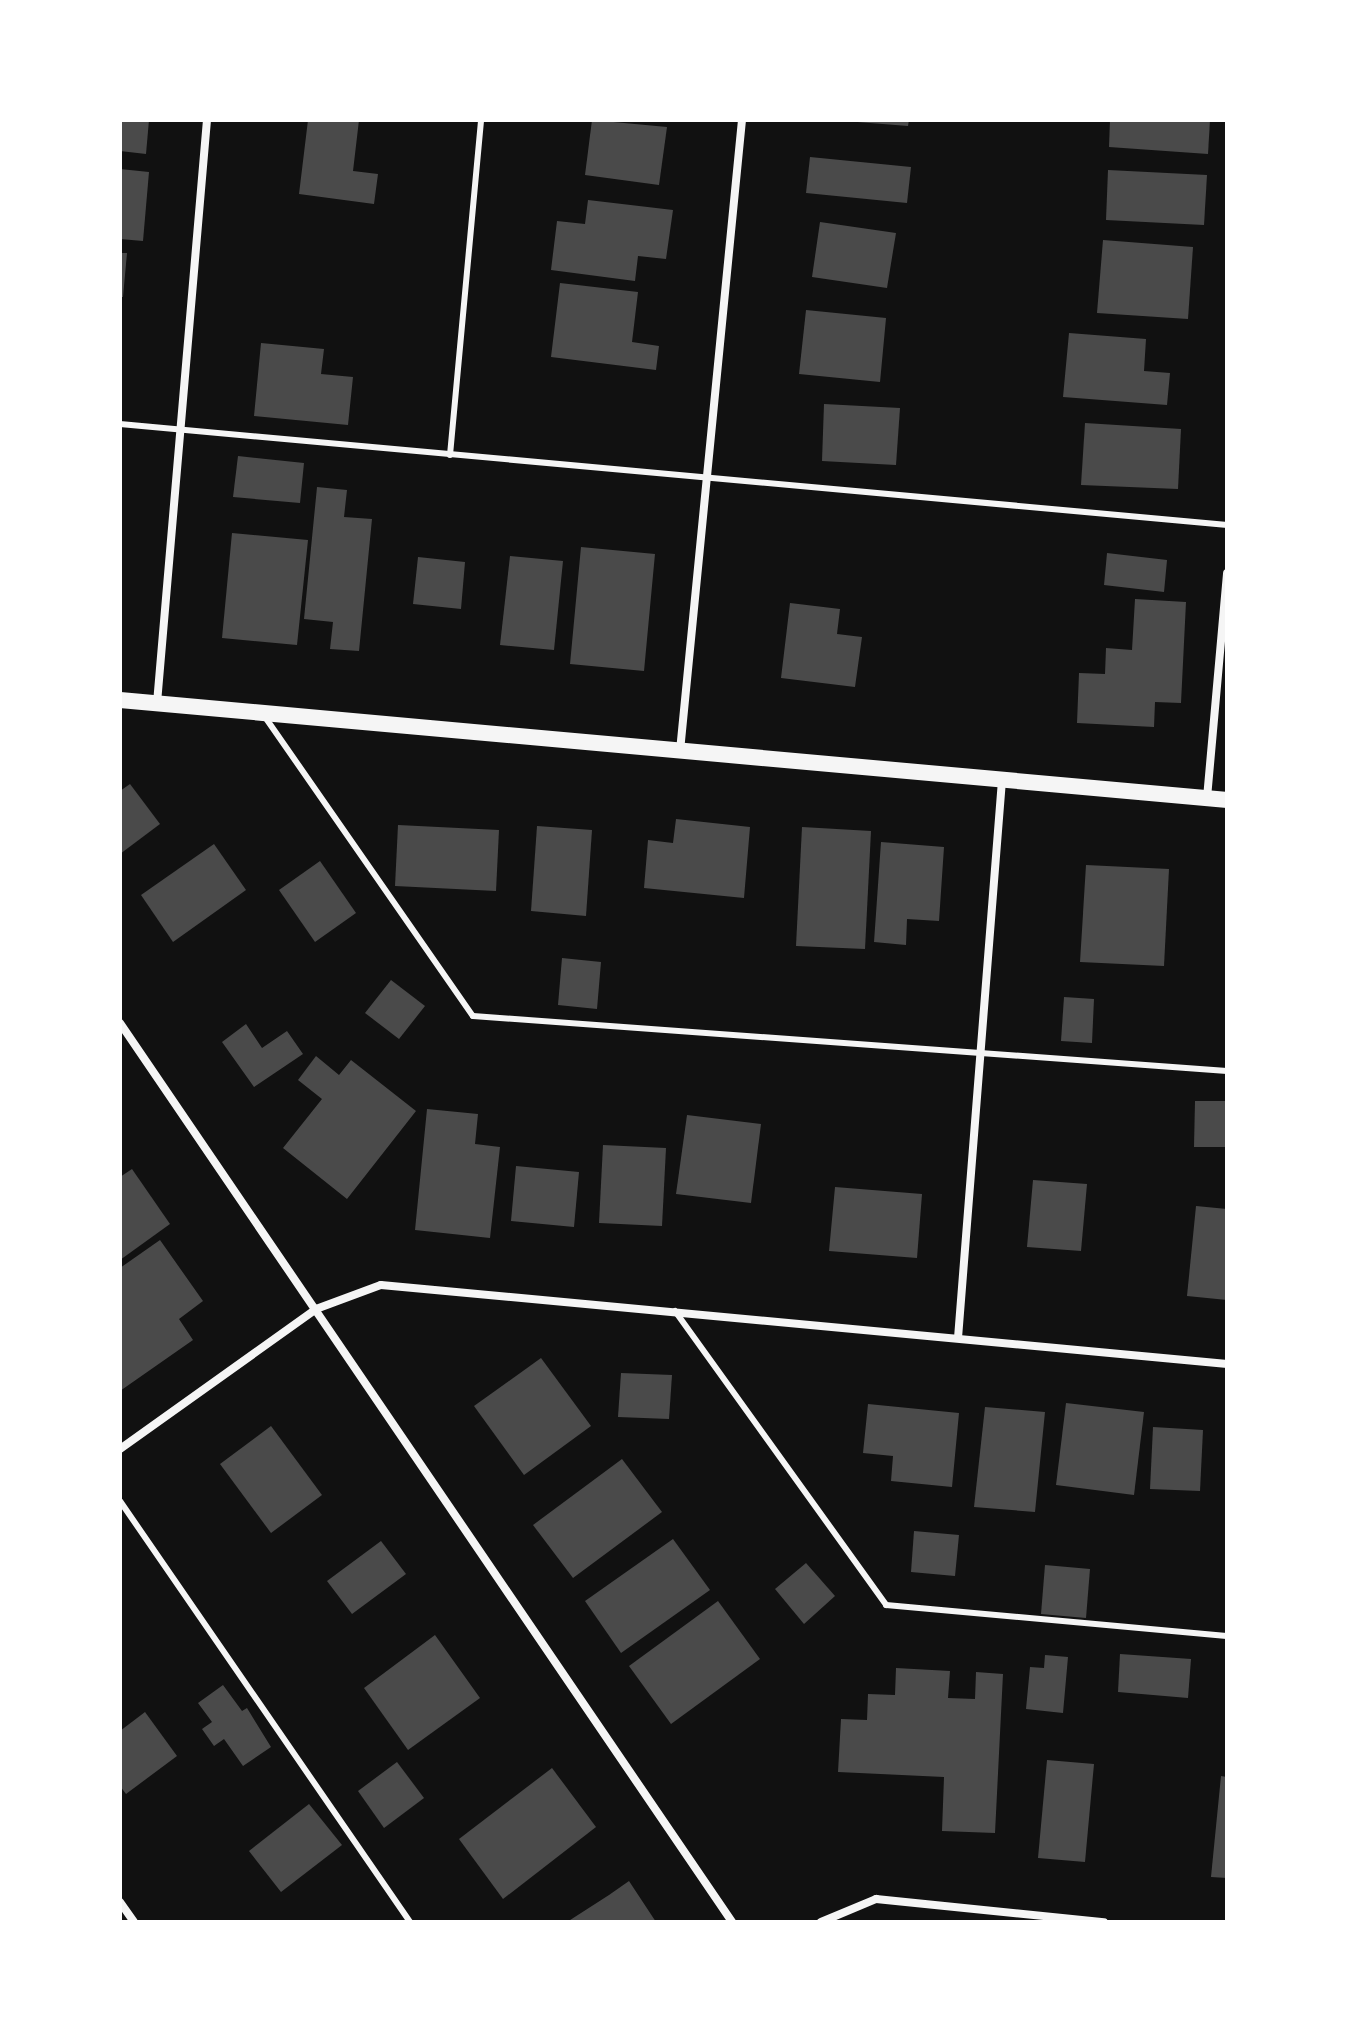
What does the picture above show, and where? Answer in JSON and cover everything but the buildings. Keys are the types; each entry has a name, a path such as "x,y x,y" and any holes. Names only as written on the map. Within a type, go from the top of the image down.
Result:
{"main road":[{"path":"120,700 1227,800"}],"street":[{"path":"157,703 207,120"},
{"path":"680,751 742,120"},
{"path":"1207,798 1227,573"},
{"path":"958,1338 1002,779"},
{"path":"120,1023 732,1922"},
{"path":"120,1449 316,1309 381,1285 674,1308 1227,1364"},
{"path":"821,1922 876,1899 1104,1922"},
{"path":"120,1902 134,1922"}],"lane":[{"path":"450,455 481,120"},
{"path":"120,424 707,475 1227,525"},
{"path":"263,714 473,1016 1227,1071"},
{"path":"674,1308 886,1605 1227,1636"},
{"path":"120,1501 410,1922"}]}
